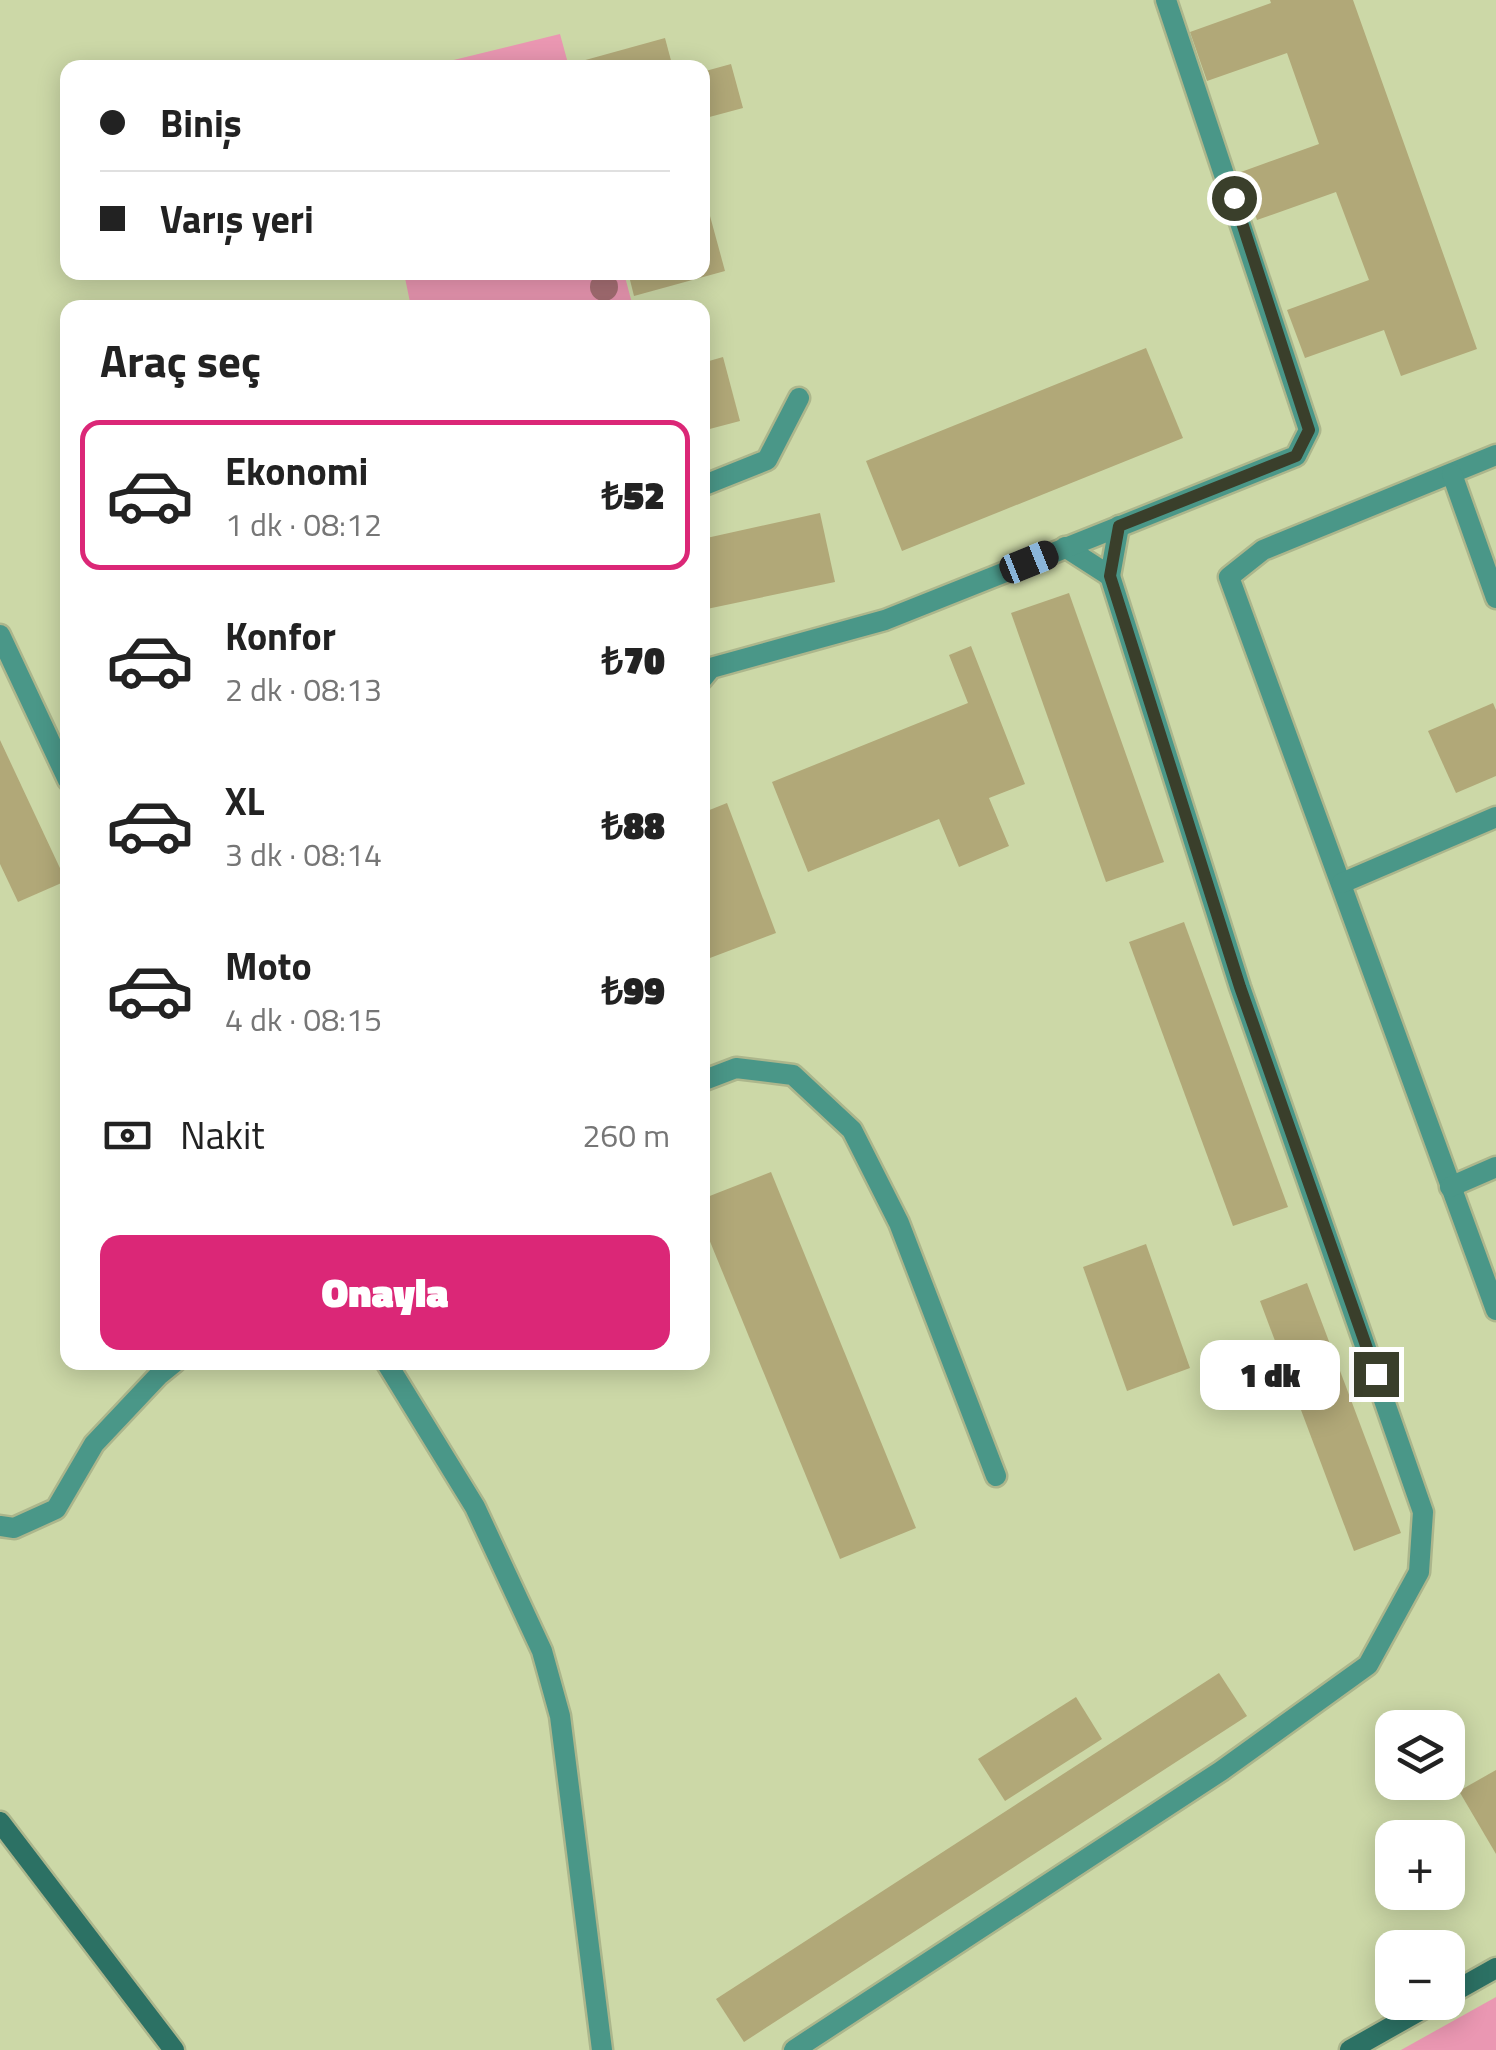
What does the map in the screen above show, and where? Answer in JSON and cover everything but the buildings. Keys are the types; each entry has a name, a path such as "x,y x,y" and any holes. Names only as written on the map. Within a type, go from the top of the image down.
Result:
{"street":[{"path":"710,668 885,620 1296,456 1309,430 1166,0"},
{"path":"710,483 767,460 799,398"},
{"path":"1496,456 1263,550 1229,577 1496,1310"},
{"path":"1452,474 1496,598"},
{"path":"794,2050 1205,1781 1368,1665 1419,1572 1423,1512 1240,987 1110,576 1119,526"},
{"path":"1065,547 1110,576"},
{"path":"0,636 60,763"},
{"path":"1342,883 1496,816"},
{"path":"710,1078 736,1068 793,1076 852,1130 899,1223 996,1476"},
{"path":"1450,1186 1496,1167"},
{"path":"0,1526 14,1528 56,1509 94,1444 165,1370"},
{"path":"391,1370 475,1507 542,1651 560,1716 602,2050"},
{"path":"0,1822 174,2050"},
{"path":"1465,1985 1496,1968"},
{"path":"1350,2050 1402,2020"}],"shaded area":[{"path":"560,34 567,60 454,60"},
{"path":"405,280 626,280 631,300 410,300"},
{"path":"1496,1997 1496,2050 1401,2050 1455,2020 1465,2020 1465,2014"}],"route":[{"path":"1234,198 1309,430 1296,456 1119,526 1110,576 1240,987 1376,1374"}]}
